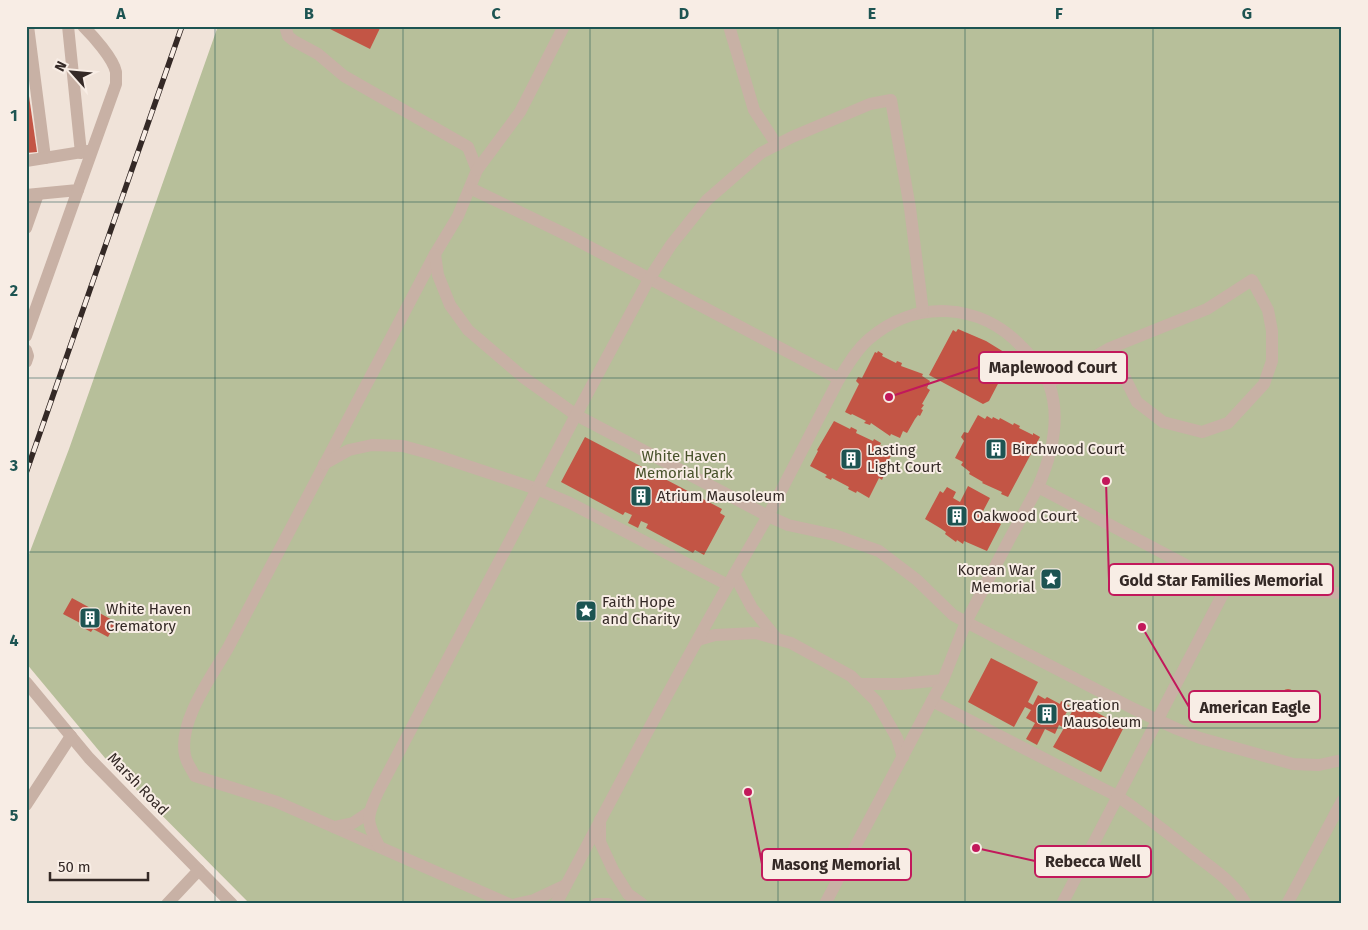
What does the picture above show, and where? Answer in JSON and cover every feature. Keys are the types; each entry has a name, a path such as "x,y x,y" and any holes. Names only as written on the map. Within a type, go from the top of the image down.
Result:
{"street":[{"path":"28,26 46,158"},
{"path":"68,26 87,152"},
{"path":"26,336 78,190 87,152 116,84 116,70 91,34 83,26"},
{"path":"286,26 288,36 318,54 344,76 468,147 477,170"},
{"path":"510,904 277,802 195,776 185,756 184,730 198,700 228,648 435,254 458,216 477,170 520,112 564,26"},
{"path":"729,26 754,110 777,145"},
{"path":"334,827 353,823 368,813 649,279 671,245 707,200 761,153 792,137 870,104 891,100 910,208 922,312"},
{"path":"26,161 87,152"},
{"path":"470,188 569,236 839,379"},
{"path":"26,228 32,195 78,190"},
{"path":"435,254 438,275 450,305 468,330 516,372 576,415 768,516 788,525 834,535 879,552 917,580 953,615 1157,720 1200,738 1293,764 1319,765 1342,760"},
{"path":"1049,383 1110,348 1207,309 1252,280 1268,310 1272,331 1272,362 1264,384 1228,423 1202,432 1163,422 1137,402 1110,348"},
{"path":"556,904 600,819 731,579 768,516 839,379 852,358 869,340 889,325 906,316 922,312 962,312 994,324 1012,336 1031,357 1049,383 1055,410 1053,445 1038,487 966,622 943,680 825,904"},
{"path":"26,350 28,356 26,362"},
{"path":"324,464 349,450 372,445 403,446 538,489 731,579 777,639"},
{"path":"1038,487 1227,586 1233,588 1342,593"},
{"path":"1062,904 1227,586"},
{"path":"698,640 714,635 756,633 791,643 852,676 876,701 897,738 903,757"},
{"path":"859,684 900,684 943,680"},
{"name":"Marsh Road","path":"26,682 89,758 232,904"},
{"path":"932,701 1117,796 1145,814 1226,879 1241,894 1246,904"},
{"path":"26,805 70,736"},
{"path":"1287,904 1342,801"},
{"path":"368,813 370,830 379,846"},
{"path":"600,819 600,842 612,870 628,894 642,904"},
{"path":"167,904 199,870"},
{"path":"516,904 534,900 566,885"},
{"path":"596,904 608,904"}],"green space":[{"name":"White Haven Memorial Park","path":"218,26 1342,26 1342,904 250,904 105,758 26,663 26,562 69,449"}],"building":[{"path":"324,26 381,26 370,49"},
{"path":"26,75 37,152 26,153"},
{"path":"958,329 986,341 1012,357 989,401 983,404 929,375 953,330 956,332"},
{"path":"878,351 883,354 882,356 896,363 897,361 902,363 901,366 923,374 922,376 930,381 927,388 930,390 922,404 924,405 920,416 918,415 907,433 903,431 900,438 891,434 890,436 871,423 870,425 864,423 866,421 845,412 859,384 856,381 858,377 862,378 875,352 877,353"},
{"name":"Birchwood Court","path":"978,415 985,419 987,416 992,419 993,417 999,420 1000,418 1040,437 1008,497 969,474 970,472 961,465 963,462 955,458 964,441 961,437 964,432 968,433"},
{"name":"Lasting Light Court","path":"834,421 850,429 851,427 857,430 856,433 873,441 874,439 881,443 880,445 893,452 882,472 885,473 882,480 879,478 869,498 857,491 856,493 848,489 849,487 832,478 831,480 825,477 827,475 810,466"},
{"name":"Atrium Mausoleum","path":"585,437 722,509 720,513 725,516 704,555 695,550 693,553 646,528 648,524 641,521 638,528 628,523 632,515 625,512 623,515 561,482"},
{"name":"Oakwood Court","path":"968,486 990,498 982,513 1001,524 987,551 964,541 963,544 957,540 956,542 945,534 946,532 925,519 940,491 943,493 947,487 956,492 953,498 960,502"},
{"name":"White Haven Crematory","path":"72,598 116,622 108,637 93,629 91,632 80,626 82,624 63,614"},
{"name":"Creation Mausoleum","path":"991,658 1038,682 1028,702 1033,705 1038,695 1045,699 1047,697 1060,704 1061,701 1070,706 1063,719 1067,721 1077,702 1124,727 1101,772 1053,747 1064,728 1059,725 1055,734 1045,729 1037,745 1026,739 1035,723 1026,718 1031,710 1025,707 1014,727 968,702"},
{"path":"1288,689 1293,691 1295,696 1293,701 1288,703 1283,701 1281,696 1283,691"}],"railway":[{"path":"26,473 182,26"}],"place":[{"name":"Maplewood Court","path":"889,397"},
{"name":"Birchwood Court","path":"996,449"},
{"name":"Lasting Light Court","path":"851,459"},
{"name":"Gold Star Families Memorial","path":"1106,481"},
{"name":"Atrium Mausoleum","path":"641,496"},
{"name":"Oakwood Court","path":"957,516"},
{"name":"Korean War Memorial","path":"1051,579"},
{"name":"Faith Hope and Charity","path":"586,611"},
{"name":"White Haven Crematory","path":"90,618"},
{"name":"American Eagle","path":"1142,627"},
{"name":"Creation Mausoleum","path":"1047,714"},
{"name":"Masong Memorial","path":"748,792"},
{"name":"Rebecca Well","path":"976,848"}]}
